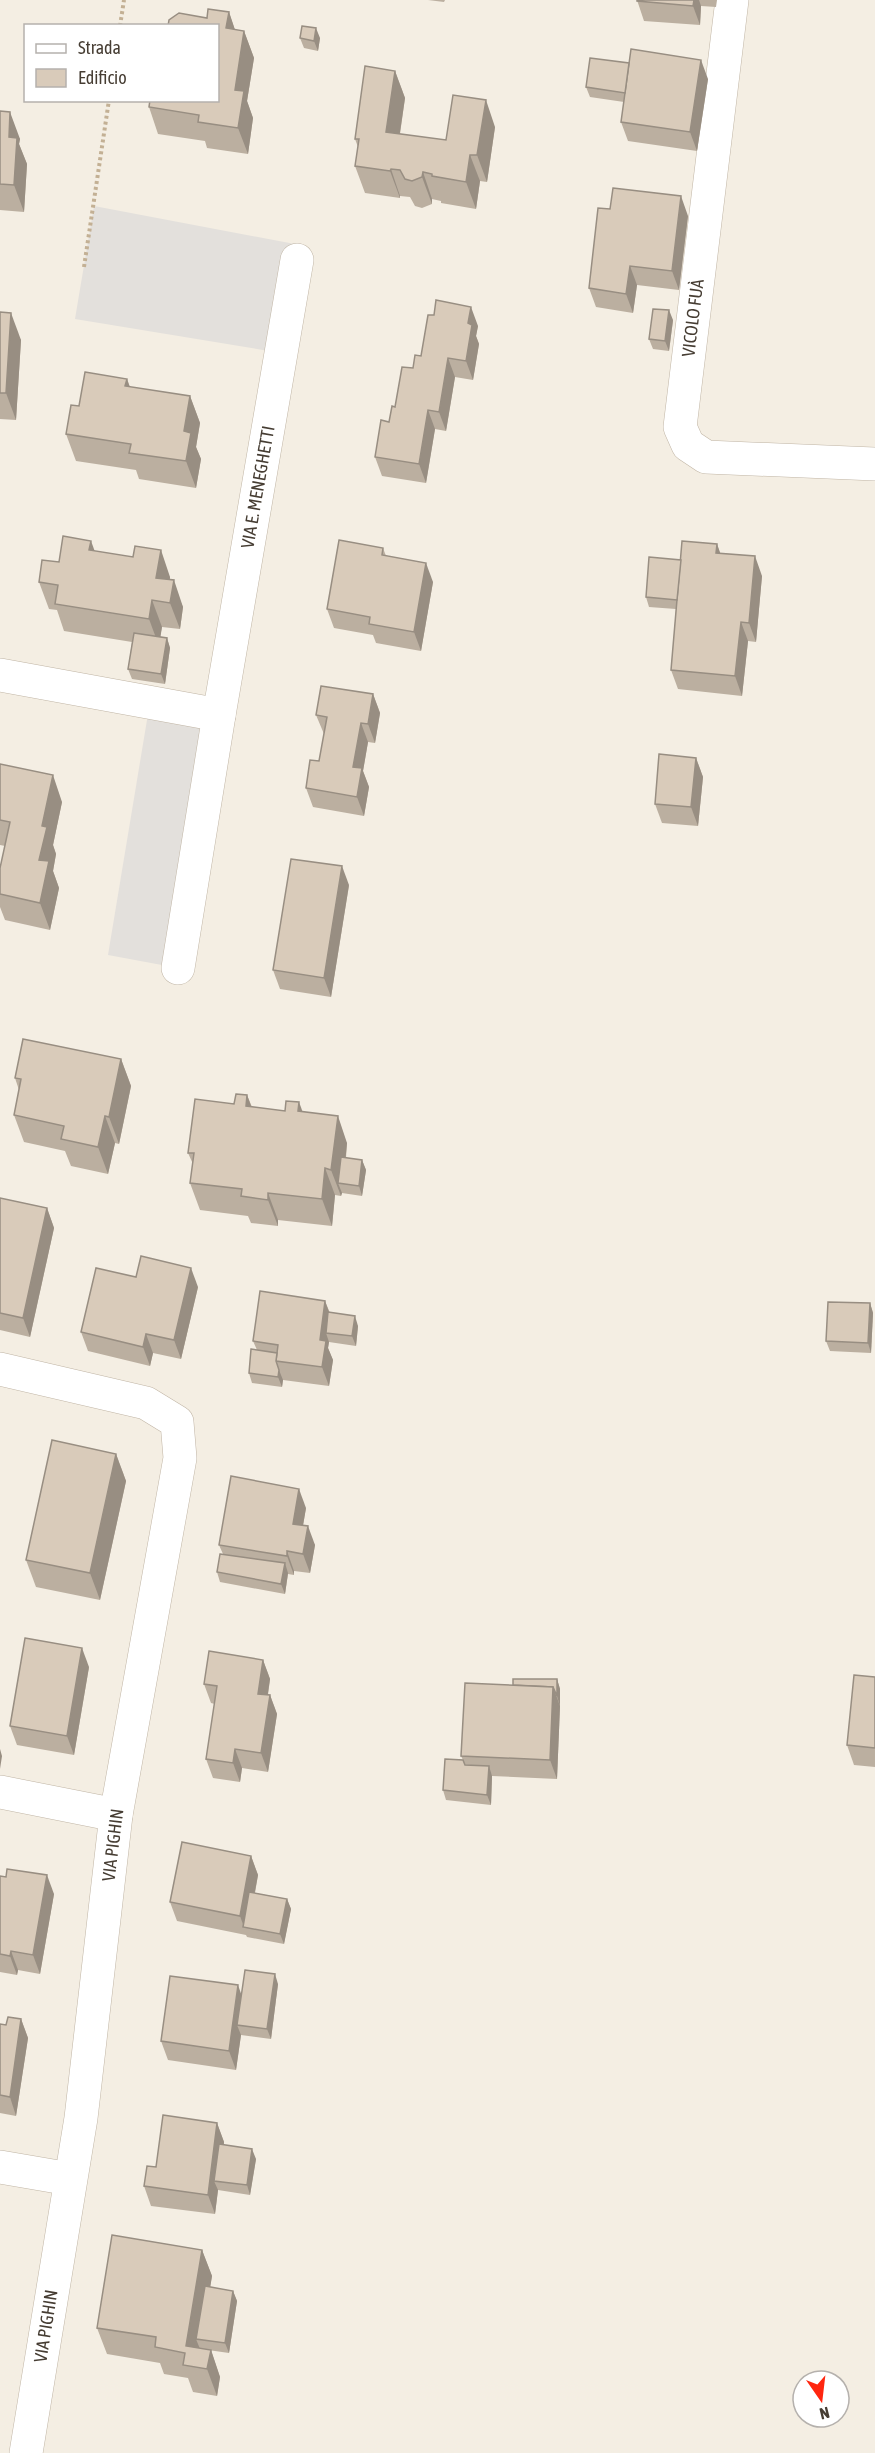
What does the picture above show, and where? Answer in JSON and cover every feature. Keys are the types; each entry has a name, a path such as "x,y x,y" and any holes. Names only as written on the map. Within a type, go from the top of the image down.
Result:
{"street":[{"name":"VICOLO FUÀ","path":"732,0 680,427 688,445 706,456 875,464"},
{"name":"VIA E. MENEGHETTI","path":"178,968 297,260"},
{"path":"0,675 219,715"},
{"name":"VIA PIGHIN","path":"0,1369 146,1402 177,1422 180,1458 116,1815 81,2118 26,2453"},
{"path":"0,1792 116,1815"},
{"path":"0,2167 70,2179"}],"path":[{"path":"120,24 124,0"},
{"path":"84,267 109,102"}],"shaded area":[{"path":"94,206 300,245 281,353 75,319"},
{"path":"150,702 219,715 178,968 108,955"}],"building":[{"path":"637,0 694,0 693,6"},
{"path":"208,9 229,12 226,28 244,31 235,90 244,91 238,128 198,122 199,115 149,107 150,102 219,102 219,24 168,24 169,20 179,13 207,18"},
{"path":"302,26 316,28 314,41 300,38"},
{"path":"631,49 701,60 690,132 621,122"},
{"path":"590,58 629,63 625,93 586,87"},
{"path":"365,66 395,71 386,132 446,140 453,95 486,100 477,155 470,155 466,182 432,176 432,174 423,172 422,177 412,181 405,179 400,170 391,169 390,171 355,166 359,139 355,139"},
{"path":"0,111 10,112 9,137 17,138 14,185 0,184"},
{"path":"613,188 681,196 672,271 630,266 626,294 589,288 598,208 610,209"},
{"path":"436,300 471,307 468,323 472,325 466,361 448,358 439,412 428,410 419,464 375,457 381,420 389,422 392,406 395,407 402,367 413,368 415,355 421,356 428,315 434,315"},
{"path":"653,309 669,310 665,341 649,339"},
{"path":"0,312 11,313 6,393 0,393"},
{"path":"85,372 127,379 125,386 190,396 184,431 191,433 186,461 129,453 131,444 66,434 71,405 79,406"},
{"path":"63,536 91,541 89,550 133,557 135,546 161,550 156,578 174,580 170,603 152,600 149,619 55,604 58,585 39,582 42,560 59,562"},
{"path":"339,540 383,548 382,555 426,563 414,632 369,624 370,617 327,609"},
{"path":"682,541 717,544 716,553 755,556 749,623 741,622 735,676 671,670"},
{"path":"649,557 681,560 677,600 646,597"},
{"path":"134,633 167,638 161,674 128,669"},
{"path":"321,686 373,694 368,724 361,723 353,767 362,768 357,797 306,788 310,760 319,761 327,717 316,715"},
{"path":"659,754 696,758 691,807 655,804"},
{"path":"0,764 53,775 42,826 47,827 39,860 49,861 40,903 0,894 0,868 10,822 0,820"},
{"path":"291,859 342,866 324,978 273,970"},
{"path":"23,1039 121,1059 109,1117 105,1116 98,1147 61,1139 64,1126 14,1115 21,1079 15,1078"},
{"path":"236,1094 247,1095 246,1106 285,1111 286,1101 299,1102 298,1111 338,1116 331,1170 325,1168 322,1199 268,1193 268,1200 241,1196 242,1189 190,1183 194,1153 188,1153 195,1099 234,1104"},
{"path":"341,1157 362,1160 359,1186 338,1183"},
{"path":"0,1198 47,1208 23,1318 0,1313"},
{"path":"141,1256 191,1268 174,1340 146,1334 143,1347 81,1332 96,1268 136,1277"},
{"path":"260,1291 325,1301 320,1340 326,1341 322,1367 276,1361 278,1345 253,1341"},
{"path":"828,1302 870,1303 868,1343 826,1341"},
{"path":"328,1312 355,1316 352,1336 326,1333"},
{"path":"251,1349 277,1353 278,1377 249,1373"},
{"path":"52,1440 116,1454 90,1573 26,1560"},
{"path":"231,1476 299,1489 293,1524 308,1526 303,1554 287,1551 287,1556 219,1545"},
{"path":"220,1554 285,1563 281,1584 217,1572"},
{"path":"25,1638 82,1648 67,1736 10,1726"},
{"path":"209,1651 263,1660 258,1694 270,1695 261,1753 235,1749 233,1763 206,1759 217,1686 204,1684"},
{"path":"854,1675 875,1677 875,1748 847,1745"},
{"path":"513,1679 557,1679 557,1696 553,1687 513,1685"},
{"path":"465,1683 553,1687 550,1760 461,1756"},
{"path":"445,1759 463,1760 465,1765 489,1766 487,1795 443,1790"},
{"path":"182,1842 251,1856 240,1916 170,1902"},
{"path":"7,1869 47,1875 33,1955 11,1951 10,1956 0,1954 0,1876 6,1877"},
{"path":"249,1892 287,1899 280,1934 243,1927"},
{"path":"245,1970 275,1974 267,2029 237,2025"},
{"path":"170,1976 238,1985 229,2051 161,2041"},
{"path":"8,2017 21,2019 10,2097 0,2095 0,2024 6,2025"},
{"path":"163,2115 217,2123 208,2195 144,2186 147,2166 156,2167"},
{"path":"219,2144 252,2149 247,2185 214,2181"},
{"path":"112,2235 202,2250 186,2346 211,2350 207,2369 183,2365 185,2353 155,2347 156,2337 97,2328"},
{"path":"205,2286 233,2291 225,2343 196,2339"}]}
